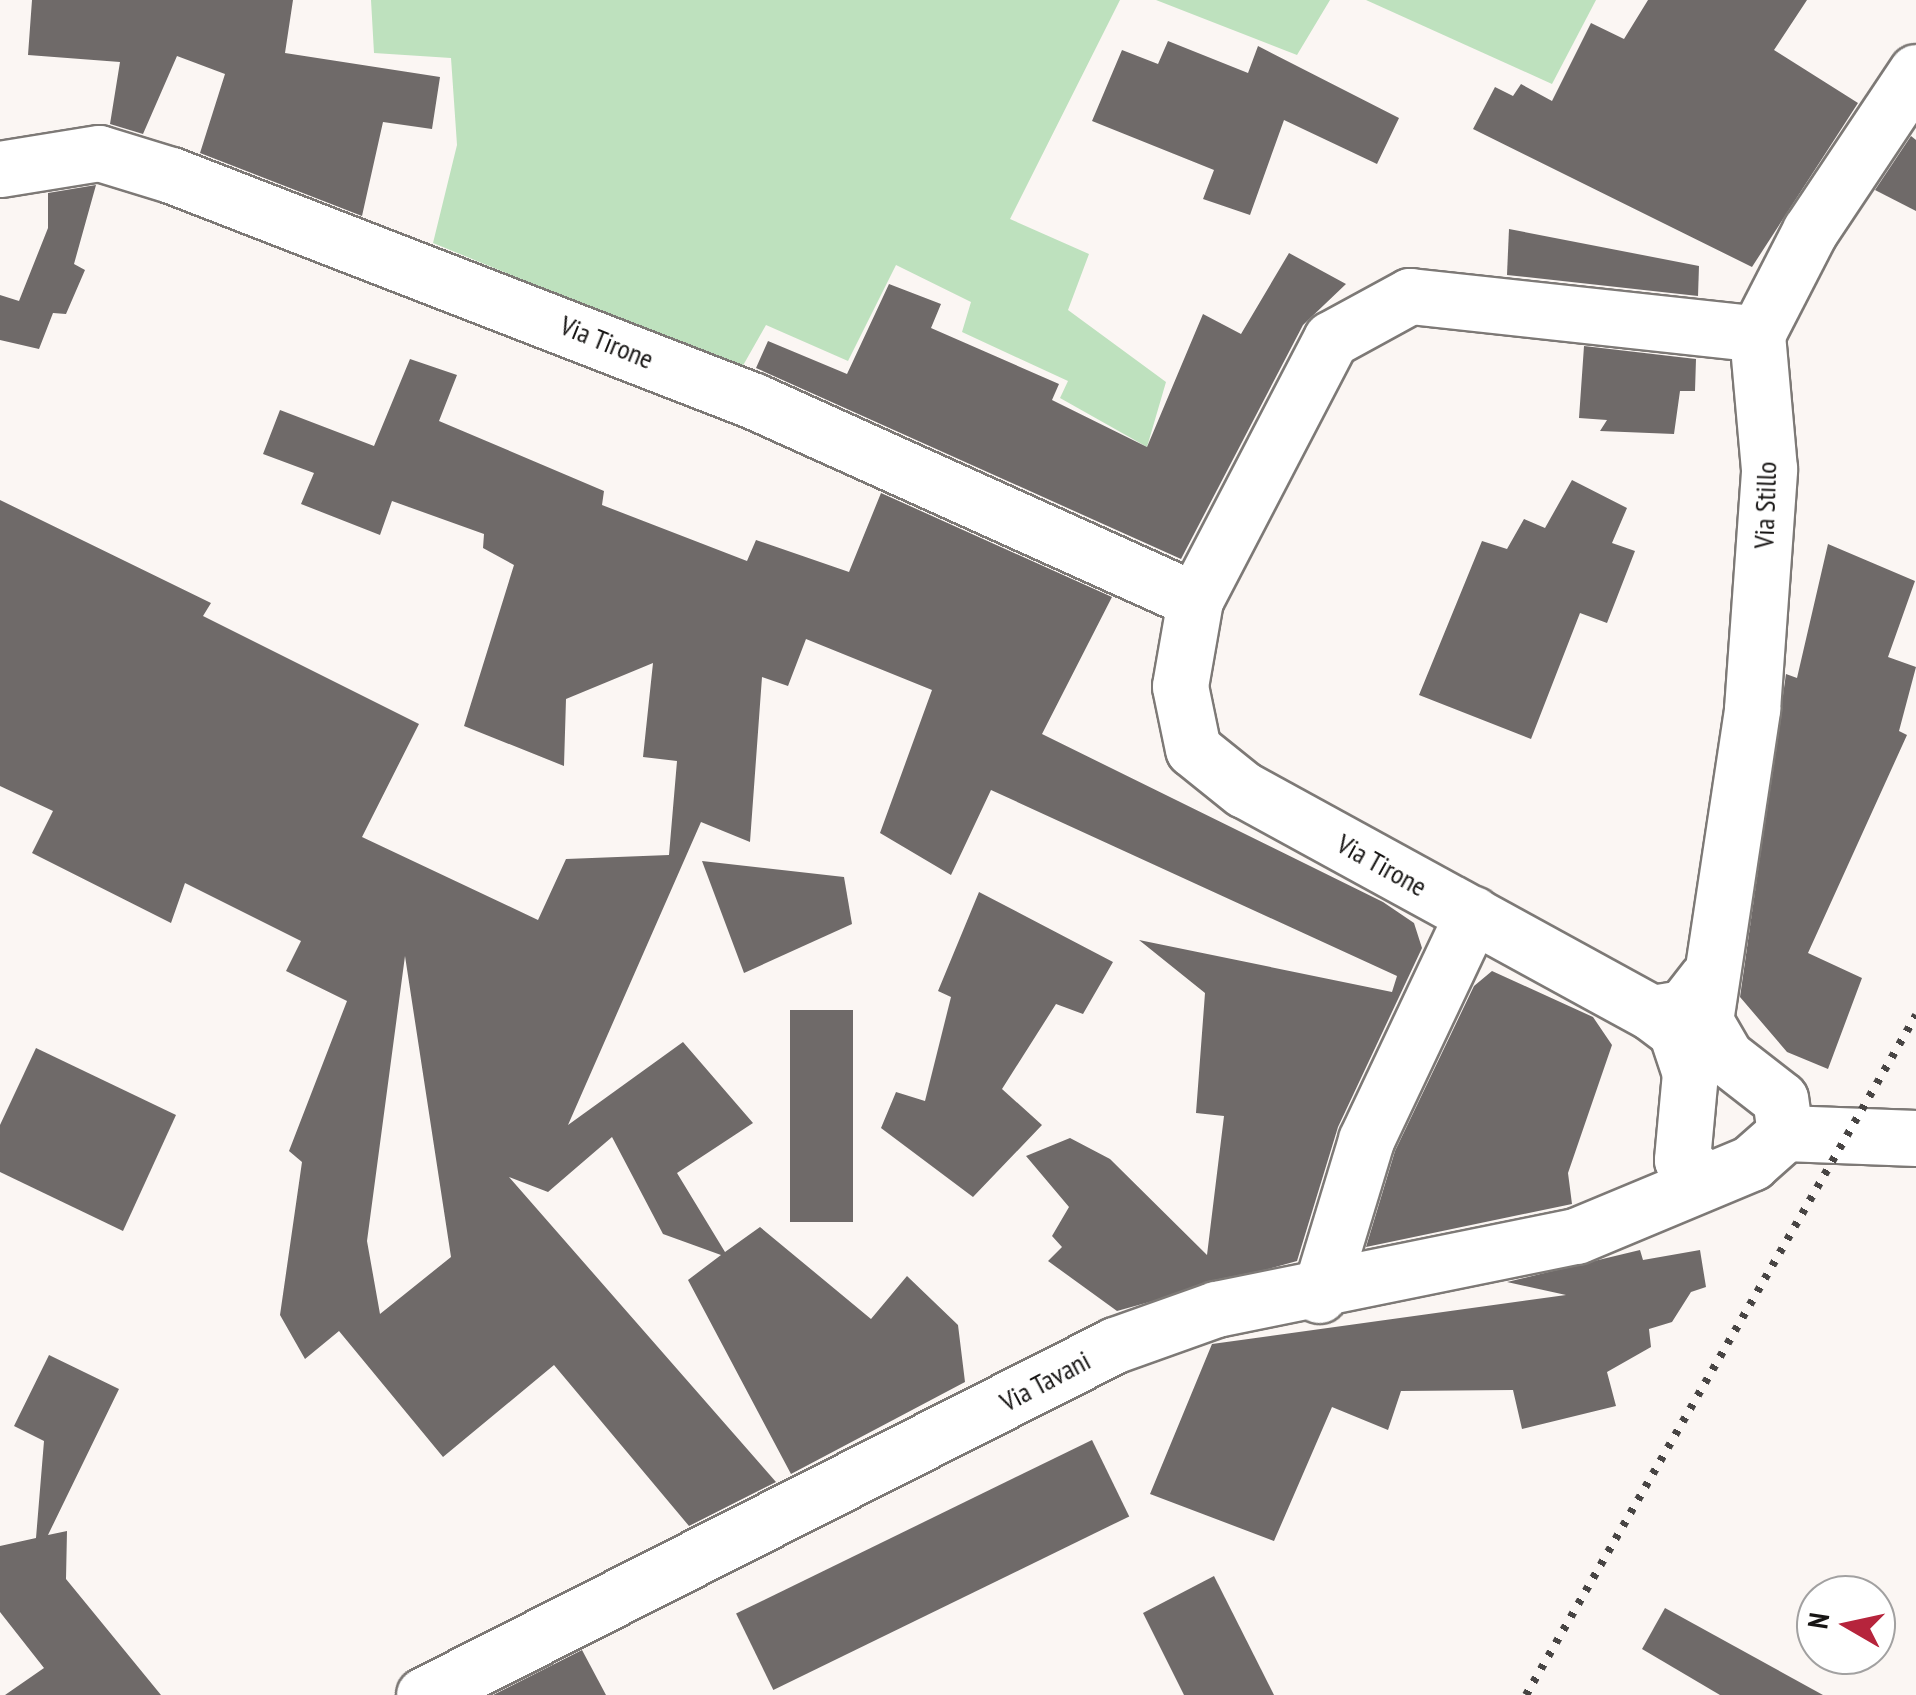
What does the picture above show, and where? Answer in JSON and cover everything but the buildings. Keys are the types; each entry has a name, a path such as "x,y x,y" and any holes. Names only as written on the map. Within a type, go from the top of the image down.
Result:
{"street":[{"path":"1757,334 1810,230 1916,72"},
{"name":"Via Tirone","path":"0,169 99,153 171,175 754,401 1194,600"},
{"name":"Via Tirone","path":"1652,1013 1244,790 1193,749 1180,686 1194,600 1331,340 1410,296 1757,334"},
{"name":"Via Stillo","path":"1757,334 1769,469 1752,709 1706,979 1705,1021 1726,1058 1780,1099 1785,1134"},
{"path":"1318,1294 1366,1140 1472,914"},
{"path":"1652,1013 1683,1008 1706,979"},
{"path":"1652,1013 1676,1031 1690,1073 1682,1160 1706,1180"},
{"path":"1785,1134 1916,1138"},
{"name":"Via Tavani","path":"424,1695 1115,1345 1216,1309 1318,1294 1576,1236 1750,1162 1785,1134"}],"green space":[{"path":"371,0 1120,0 1010,219 1089,254 1068,310 1166,382 1147,447 1060,398 1068,381 962,332 971,302 896,265 848,361 766,325 741,369 433,243 457,145 451,58 374,53"},
{"path":"1156,0 1330,0 1297,55"},
{"path":"1366,0 1596,0 1552,84"}],"railway":[{"path":"1526,1695 1916,1015"}]}
